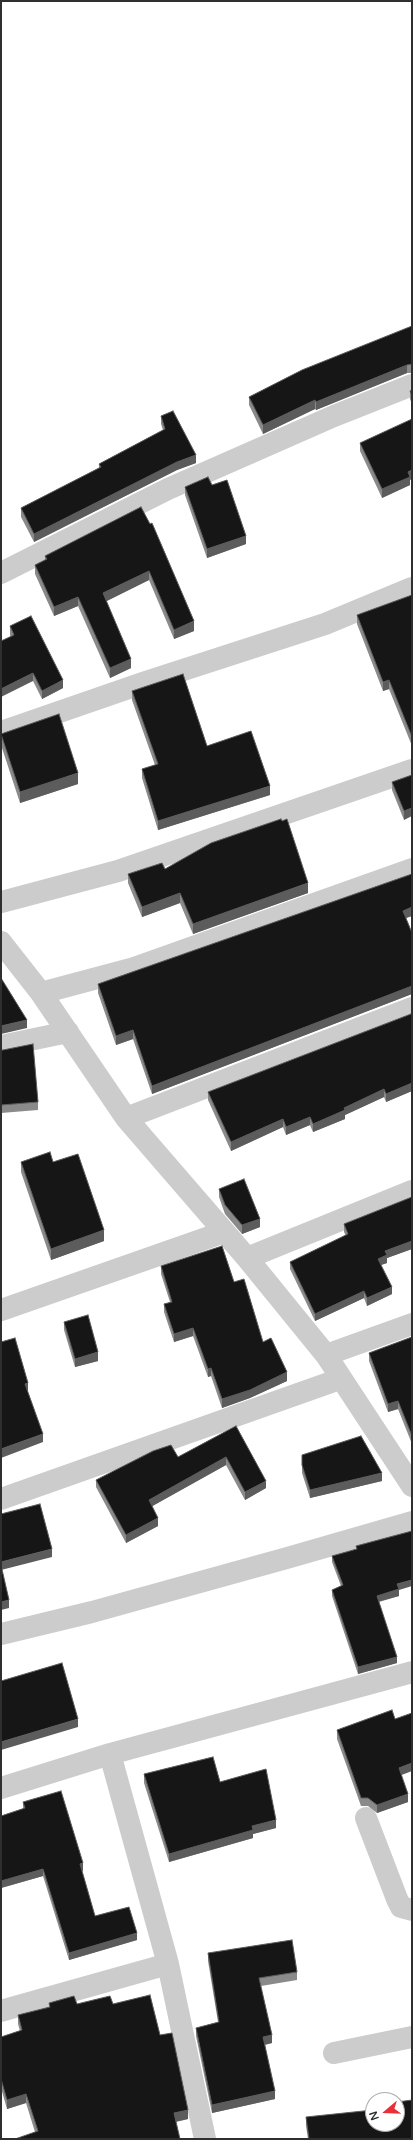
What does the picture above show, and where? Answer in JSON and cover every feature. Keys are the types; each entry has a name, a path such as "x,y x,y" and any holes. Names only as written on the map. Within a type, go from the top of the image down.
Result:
{"street":[{"path":"1,573 168,489 334,416 412,385"},
{"path":"1,732 143,683 325,624 412,588"},
{"path":"1,902 118,871 412,770"},
{"path":"40,994 131,969 412,869"},
{"path":"1,942 68,1032 126,1118 247,1258 326,1355 340,1379 412,1485"},
{"path":"126,1118 412,1008"},
{"path":"1,1046 68,1032"},
{"path":"247,1258 412,1191"},
{"path":"1,1310 224,1232"},
{"path":"326,1355 412,1324"},
{"path":"1,1499 340,1379"},
{"path":"1,1634 92,1612 412,1522"},
{"path":"1,1788 110,1754 412,1672"},
{"path":"110,1754 168,1964 205,2139"},
{"path":"366,1818 397,1899 401,1907 412,1910"},
{"path":"1,2011 168,1964"},
{"path":"334,2053 412,2037"}],"building":[{"path":"412,326 412,364 316,402 315,400 263,425 249,397 302,370"},
{"path":"173,411 196,455 177,462 34,534 21,508 101,467 99,464 165,429 161,416"},
{"path":"412,419 412,470 408,472 410,477 382,489 360,443"},
{"path":"208,477 212,485 227,480 246,536 207,549 185,487"},
{"path":"141,507 150,524 152,523 194,621 174,630 149,571 103,593 131,659 110,668 78,597 54,607 35,565 47,559 45,556"},
{"path":"412,595 412,737 389,680 383,682 357,615"},
{"path":"31,616 63,680 42,691 33,673 1,689 1,641 14,635 10,626"},
{"path":"183,674 207,746 251,731 270,786 158,821 142,769 158,764 132,691"},
{"path":"59,714 78,773 20,792 1,734"},
{"path":"412,775 412,808 404,811 392,782"},
{"path":"281,819 282,821 287,819 308,883 193,924 180,893 142,907 128,874 162,863 165,869 211,843"},
{"path":"412,874 412,907 403,911 412,933 412,986 152,1086 133,1030 116,1036 98,984"},
{"path":"1,978 27,1020 1,1026"},
{"path":"411,1014 412,1083 386,1094 384,1089 344,1108 345,1110 313,1124 310,1117 286,1127 283,1119 231,1142 208,1092"},
{"path":"33,1044 38,1102 1,1105 1,1050"},
{"path":"50,1152 53,1162 78,1154 104,1230 51,1249 21,1162"},
{"path":"244,1179 260,1219 242,1225 225,1205 219,1189"},
{"path":"412,1197 412,1241 385,1251 387,1255 378,1259 392,1287 367,1298 364,1291 315,1314 290,1262 348,1234 344,1224"},
{"path":"222,1246 234,1282 244,1279 263,1342 271,1338 287,1372 250,1390 222,1399 211,1368 208,1369 193,1328 174,1334 164,1304 172,1302 161,1266"},
{"path":"88,1315 98,1352 75,1359 64,1322"},
{"path":"412,1337 412,1436 398,1401 388,1404 369,1353"},
{"path":"15,1338 28,1383 25,1384 43,1434 1,1449 1,1342"},
{"path":"236,1426 266,1481 245,1492 226,1457 149,1500 158,1518 126,1535 96,1480 153,1451 171,1445 178,1457"},
{"path":"361,1436 382,1473 310,1490 302,1465 302,1455"},
{"path":"40,1504 52,1549 1,1562 1,1514"},
{"path":"412,1531 412,1580 397,1584 399,1589 377,1596 397,1657 358,1667 332,1590 343,1585 332,1556 357,1549 356,1546"},
{"path":"1,1565 9,1600 1,1602"},
{"path":"62,1663 78,1719 1,1742 1,1681"},
{"path":"392,1710 395,1719 412,1713 412,1763 399,1768 408,1794 377,1805 368,1798 361,1798 337,1730"},
{"path":"213,1757 220,1782 266,1769 276,1820 252,1826 253,1830 169,1854 144,1774"},
{"path":"61,1791 83,1863 80,1864 95,1916 129,1907 137,1933 69,1953 43,1869 1,1881 1,1816 25,1808 23,1802"},
{"path":"292,1940 297,1972 259,1978 272,2035 263,2037 275,2091 212,2105 196,2028 219,2022 208,1953"},
{"path":"150,1995 160,2035 172,2033 188,2110 174,2113 180,2139 15,2139 38,2131 26,2094 7,2100 1,2079 1,2037 22,2030 18,2015 50,2007 49,2003 74,1996 77,2004 110,1996 113,2004"},
{"path":"412,2100 412,2139 309,2139 306,2117 365,2111 365,2132 405,2132 405,2101"}]}
